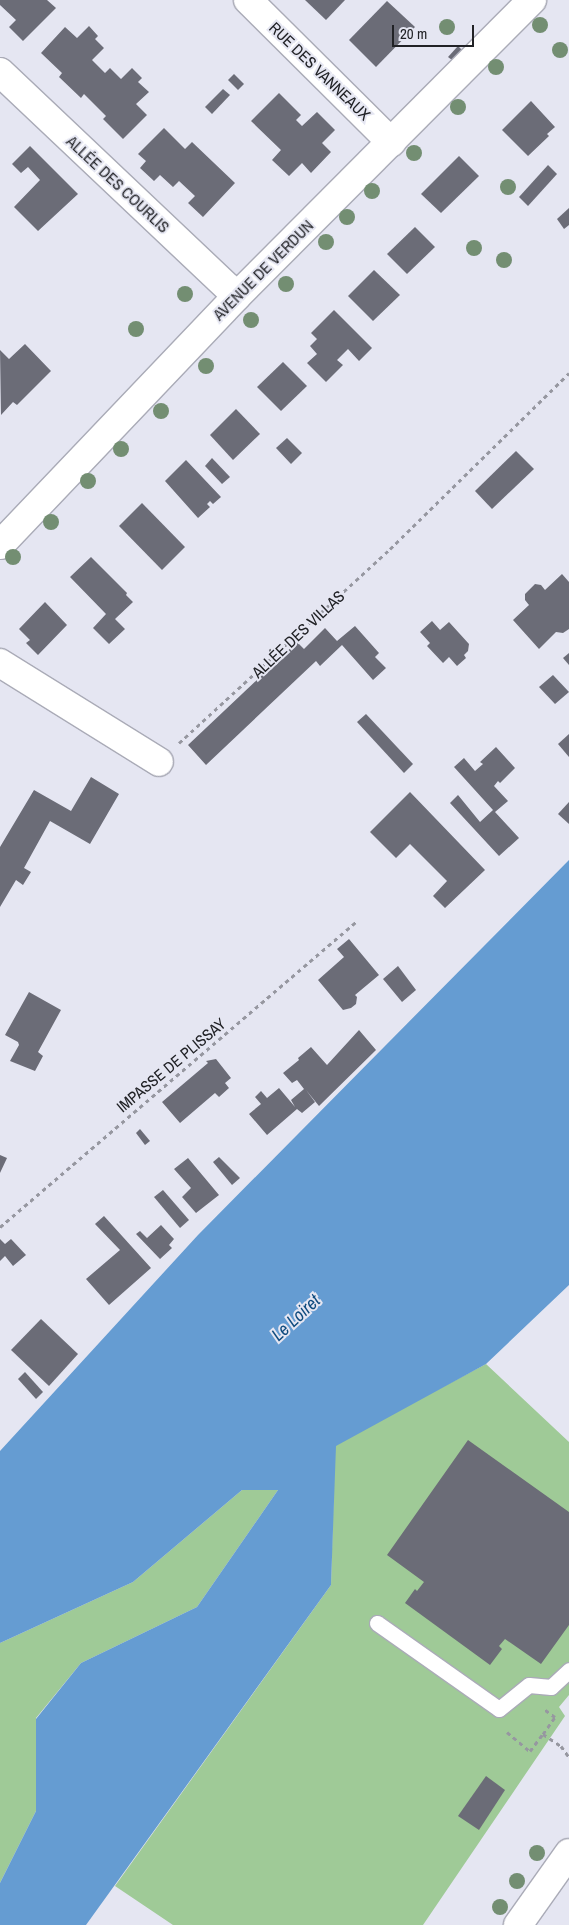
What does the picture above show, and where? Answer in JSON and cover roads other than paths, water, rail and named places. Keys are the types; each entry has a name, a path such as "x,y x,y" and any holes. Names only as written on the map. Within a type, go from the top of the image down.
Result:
{"street":[{"name":"RUE DES VANNEAUX","path":"248,0 391,142"},
{"name":"AVENUE DE VERDUN","path":"0,545 237,296 532,0"},
{"name":"ALLÉE DES COURLIS","path":"0,72 237,296"},
{"path":"0,663 159,762"},
{"path":"518,1925 569,1853"}],"lane":[{"path":"377,1623 499,1709 529,1685 552,1687 569,1670"}],"water":[{"name":"Le Loiret","path":"569,860 569,1285 486,1364 336,1446 331,1585 86,1925 0,1925 0,1883 36,1811 36,1719 81,1663 197,1607 278,1490 242,1490 133,1582 0,1643 0,1451 198,1235"}]}
